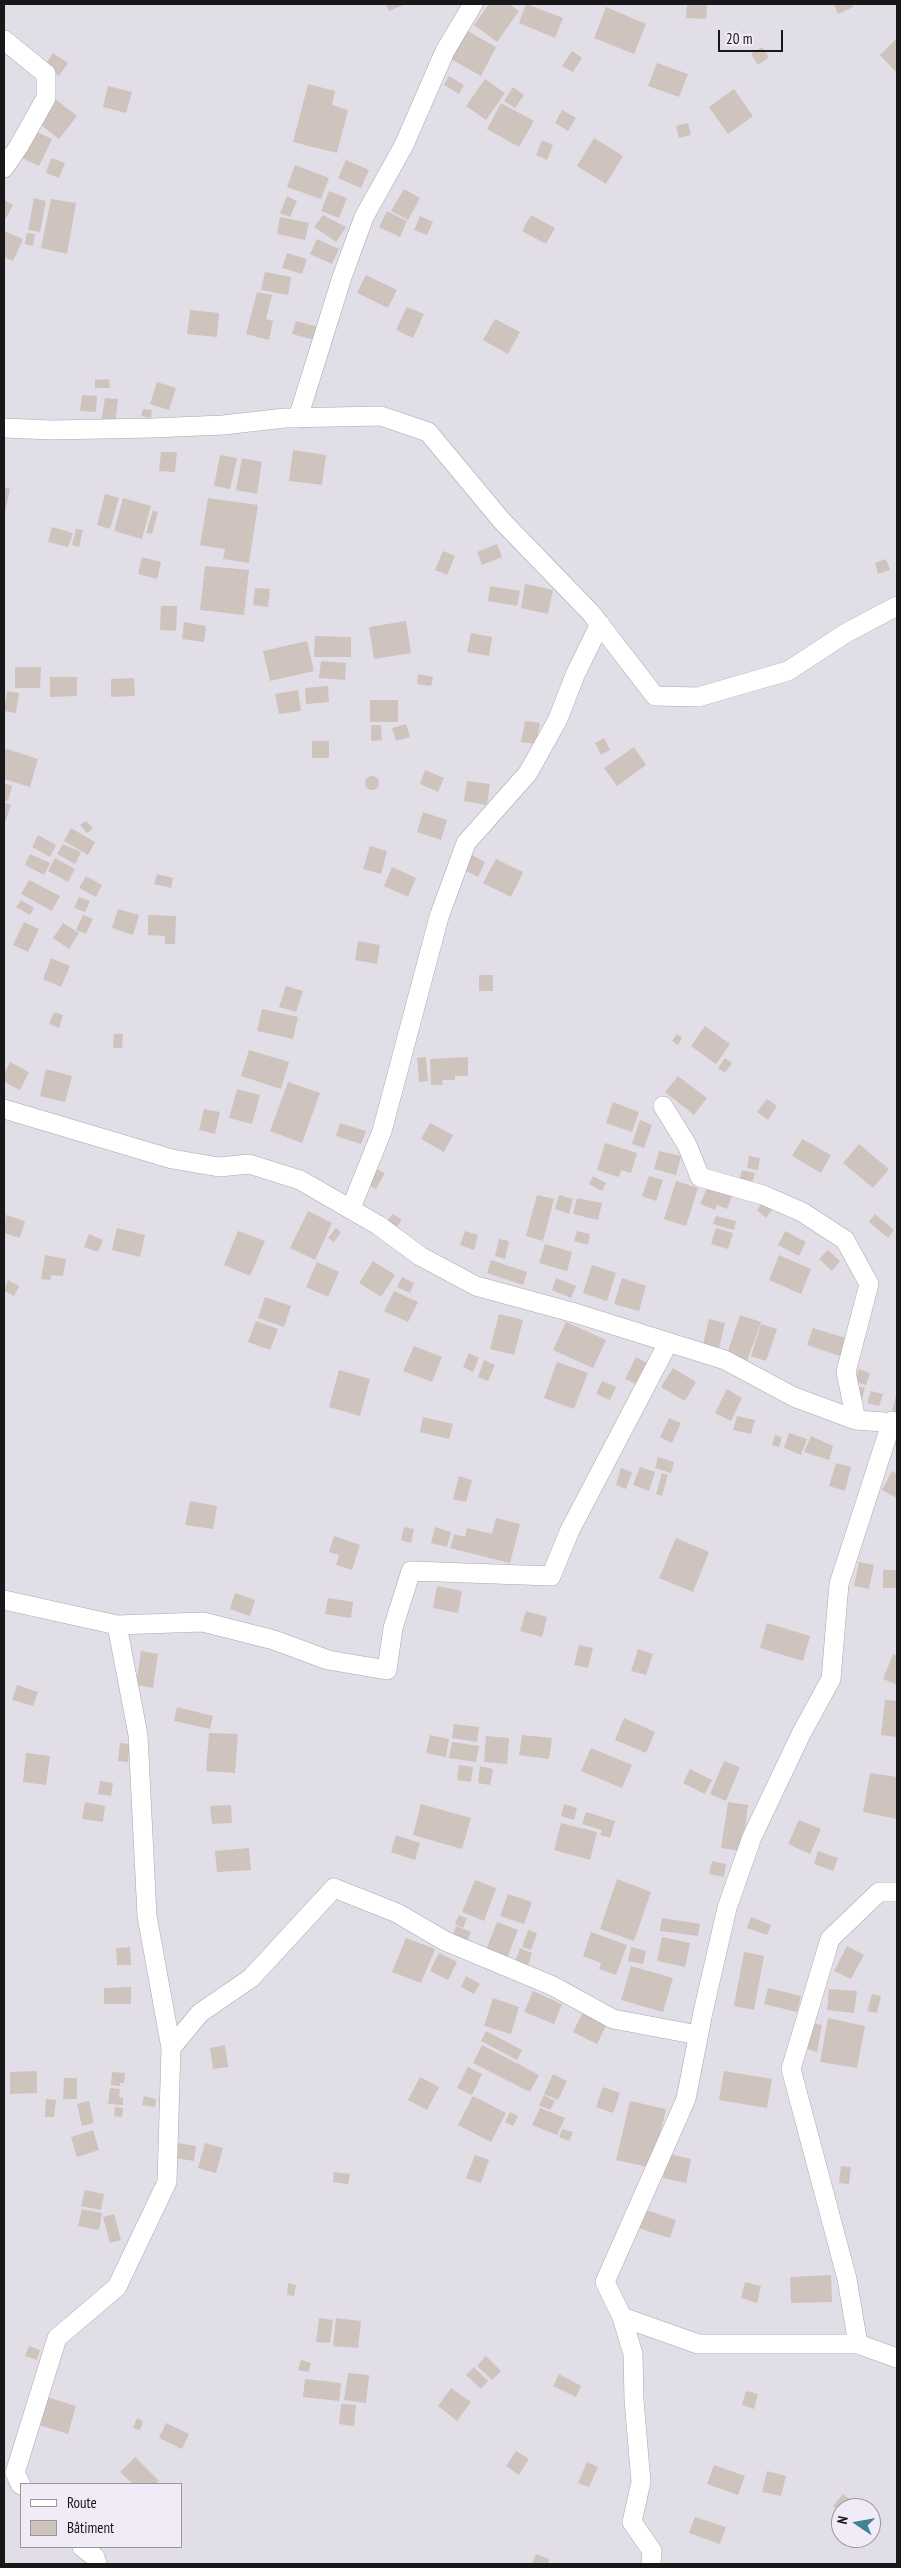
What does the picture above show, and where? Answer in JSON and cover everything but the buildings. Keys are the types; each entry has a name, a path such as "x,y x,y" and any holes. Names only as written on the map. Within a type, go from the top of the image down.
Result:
{"street":[{"path":"298,418 364,217 404,145 445,51 473,4"},
{"path":"4,40 46,74 46,98 20,146 4,168"},
{"path":"4,428 52,430 153,428 222,425 298,418 381,416 428,432 502,521 600,624 656,696 698,697 788,671 846,633 897,606"},
{"path":"351,1208 382,1131 439,917 466,843 528,772 558,719 575,675 600,624"},
{"path":"663,1106 687,1145 700,1177 763,1195 802,1212 845,1240 869,1284 846,1372 856,1420"},
{"path":"4,1109 172,1158 219,1167 249,1164 300,1180 378,1224 420,1256 476,1286 575,1313 725,1360 794,1397 856,1420 895,1422 839,1584 831,1679 801,1734 752,1837 727,1908 698,2035 686,2099 605,2282 622,2317 633,2354 634,2400 641,2474 632,2522 652,2551 651,2564"},
{"path":"4,1600 117,1625 203,1622 274,1640 328,1660 387,1670 393,1628 412,1570 551,1576 570,1530 668,1343"},
{"path":"20,2483 15,2473 57,2338 117,2287 167,2182 171,2048 147,1916 138,1735 117,1625"},
{"path":"171,2048 200,2013 252,1978 334,1888 397,1913 445,1941 553,1986 613,2019 698,2035"},
{"path":"858,2344 847,2279 791,2069 830,1939 879,1892 897,1892"},
{"path":"622,2317 698,2344 858,2344 897,2358"},
{"path":"83,2548 95,2557 97,2564"}]}
